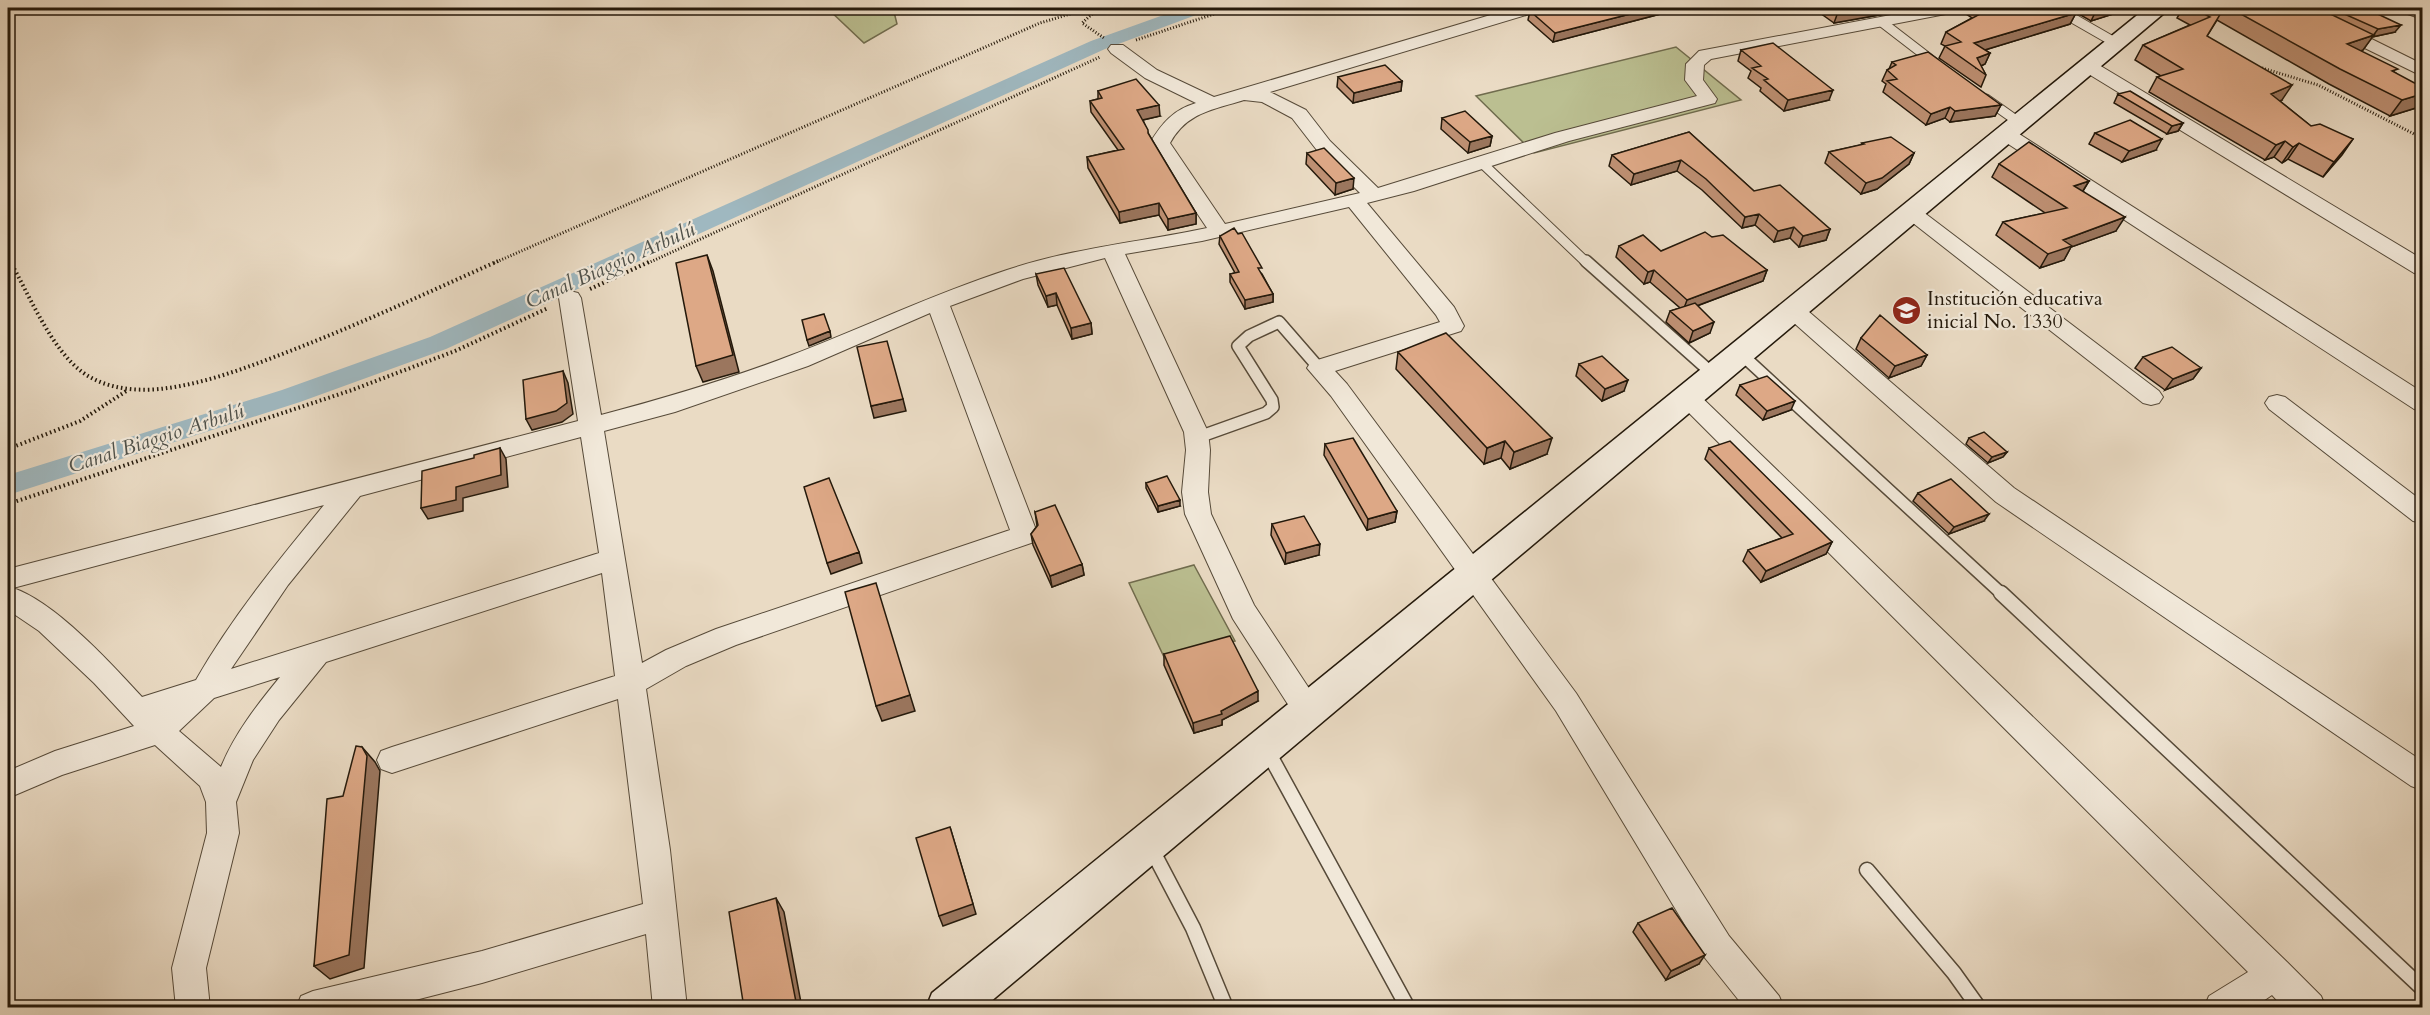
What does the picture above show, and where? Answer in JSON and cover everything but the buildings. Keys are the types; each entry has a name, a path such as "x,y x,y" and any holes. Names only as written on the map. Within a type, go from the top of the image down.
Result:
{"main road":[{"path":"948,1008 2159,8"}],"street":[{"path":"1220,231 1160,143 1170,126 1189,111 1530,8"},
{"path":"8,579 592,428 667,406 800,361 937,302 1016,274 1112,250 1220,231 1364,198 1562,137 1708,99 1694,80 1695,64 1705,55 1803,34 1883,23 1940,8"},
{"path":"2297,8 2422,71"},
{"path":"2408,8 2422,14"},
{"path":"1117,49 1151,74 1213,104"},
{"path":"2088,66 2422,268"},
{"path":"1242,95 1266,97 1299,114 1364,198 1446,312 1453,326 1319,368 1339,390 1566,702 1718,947 1767,1008"},
{"path":"2013,128 2422,403"},
{"path":"1911,212 2151,396"},
{"path":"1112,250 1148,325 1196,438 1195,492 1198,514 1243,611 1308,711"},
{"path":"570,298 631,683 654,850 670,1008"},
{"path":"392,760 631,683 676,658 726,637 1025,535 937,302"},
{"path":"1793,310 2005,495 2422,777"},
{"path":"1687,397 2309,1008"},
{"path":"2277,404 2422,514"},
{"path":"8,785 55,764 159,731 206,688 225,654 273,588 351,490"},
{"path":"137,711 613,559"},
{"path":"8,597 49,623 104,675 137,711 212,778 221,802 223,833 189,968 193,1008"},
{"path":"221,802 246,746 269,711 316,654"},
{"path":"313,1008 482,967 660,914"},
{"path":"2221,1008 2275,974"}],"lane":[{"path":"2055,8 2116,43"},
{"path":"1883,23 1941,67"},
{"path":"1976,92 2013,128"},
{"path":"1482,163 1573,250 1714,375"},
{"path":"1196,438 1266,413 1273,407 1272,400 1238,346 1249,336 1280,322 1319,368"},
{"path":"1740,353 2044,633 2422,988"},
{"path":"1265,747 1408,1008"},
{"path":"1148,842 1193,928 1226,1008"},
{"path":"1867,870 1954,973 1979,1008"}],"path":[{"path":"8,258 64,352 82,372 105,384 128,389 169,387 209,378 321,339 1040,23 1090,8"},
{"path":"1092,30 1082,21 1099,8"},
{"path":"8,504 352,390 455,351 1141,37 1232,8"},
{"path":"2258,67 2318,85 2422,138"},
{"path":"8,449 80,421 128,389"}],"green space":[{"path":"827,8 893,8 897,24 864,43"},
{"path":"1676,47 1741,100 1534,153 1476,96"},
{"path":"1194,565 1235,641 1165,659 1129,583"}],"waterway":[{"name":"Canal Biaggio Arbulú","path":"8,485 291,396 438,343 1098,45 1198,8"}],"place":[{"name":"Institución educativa inicial No. 1330","path":"1906,310"}]}
